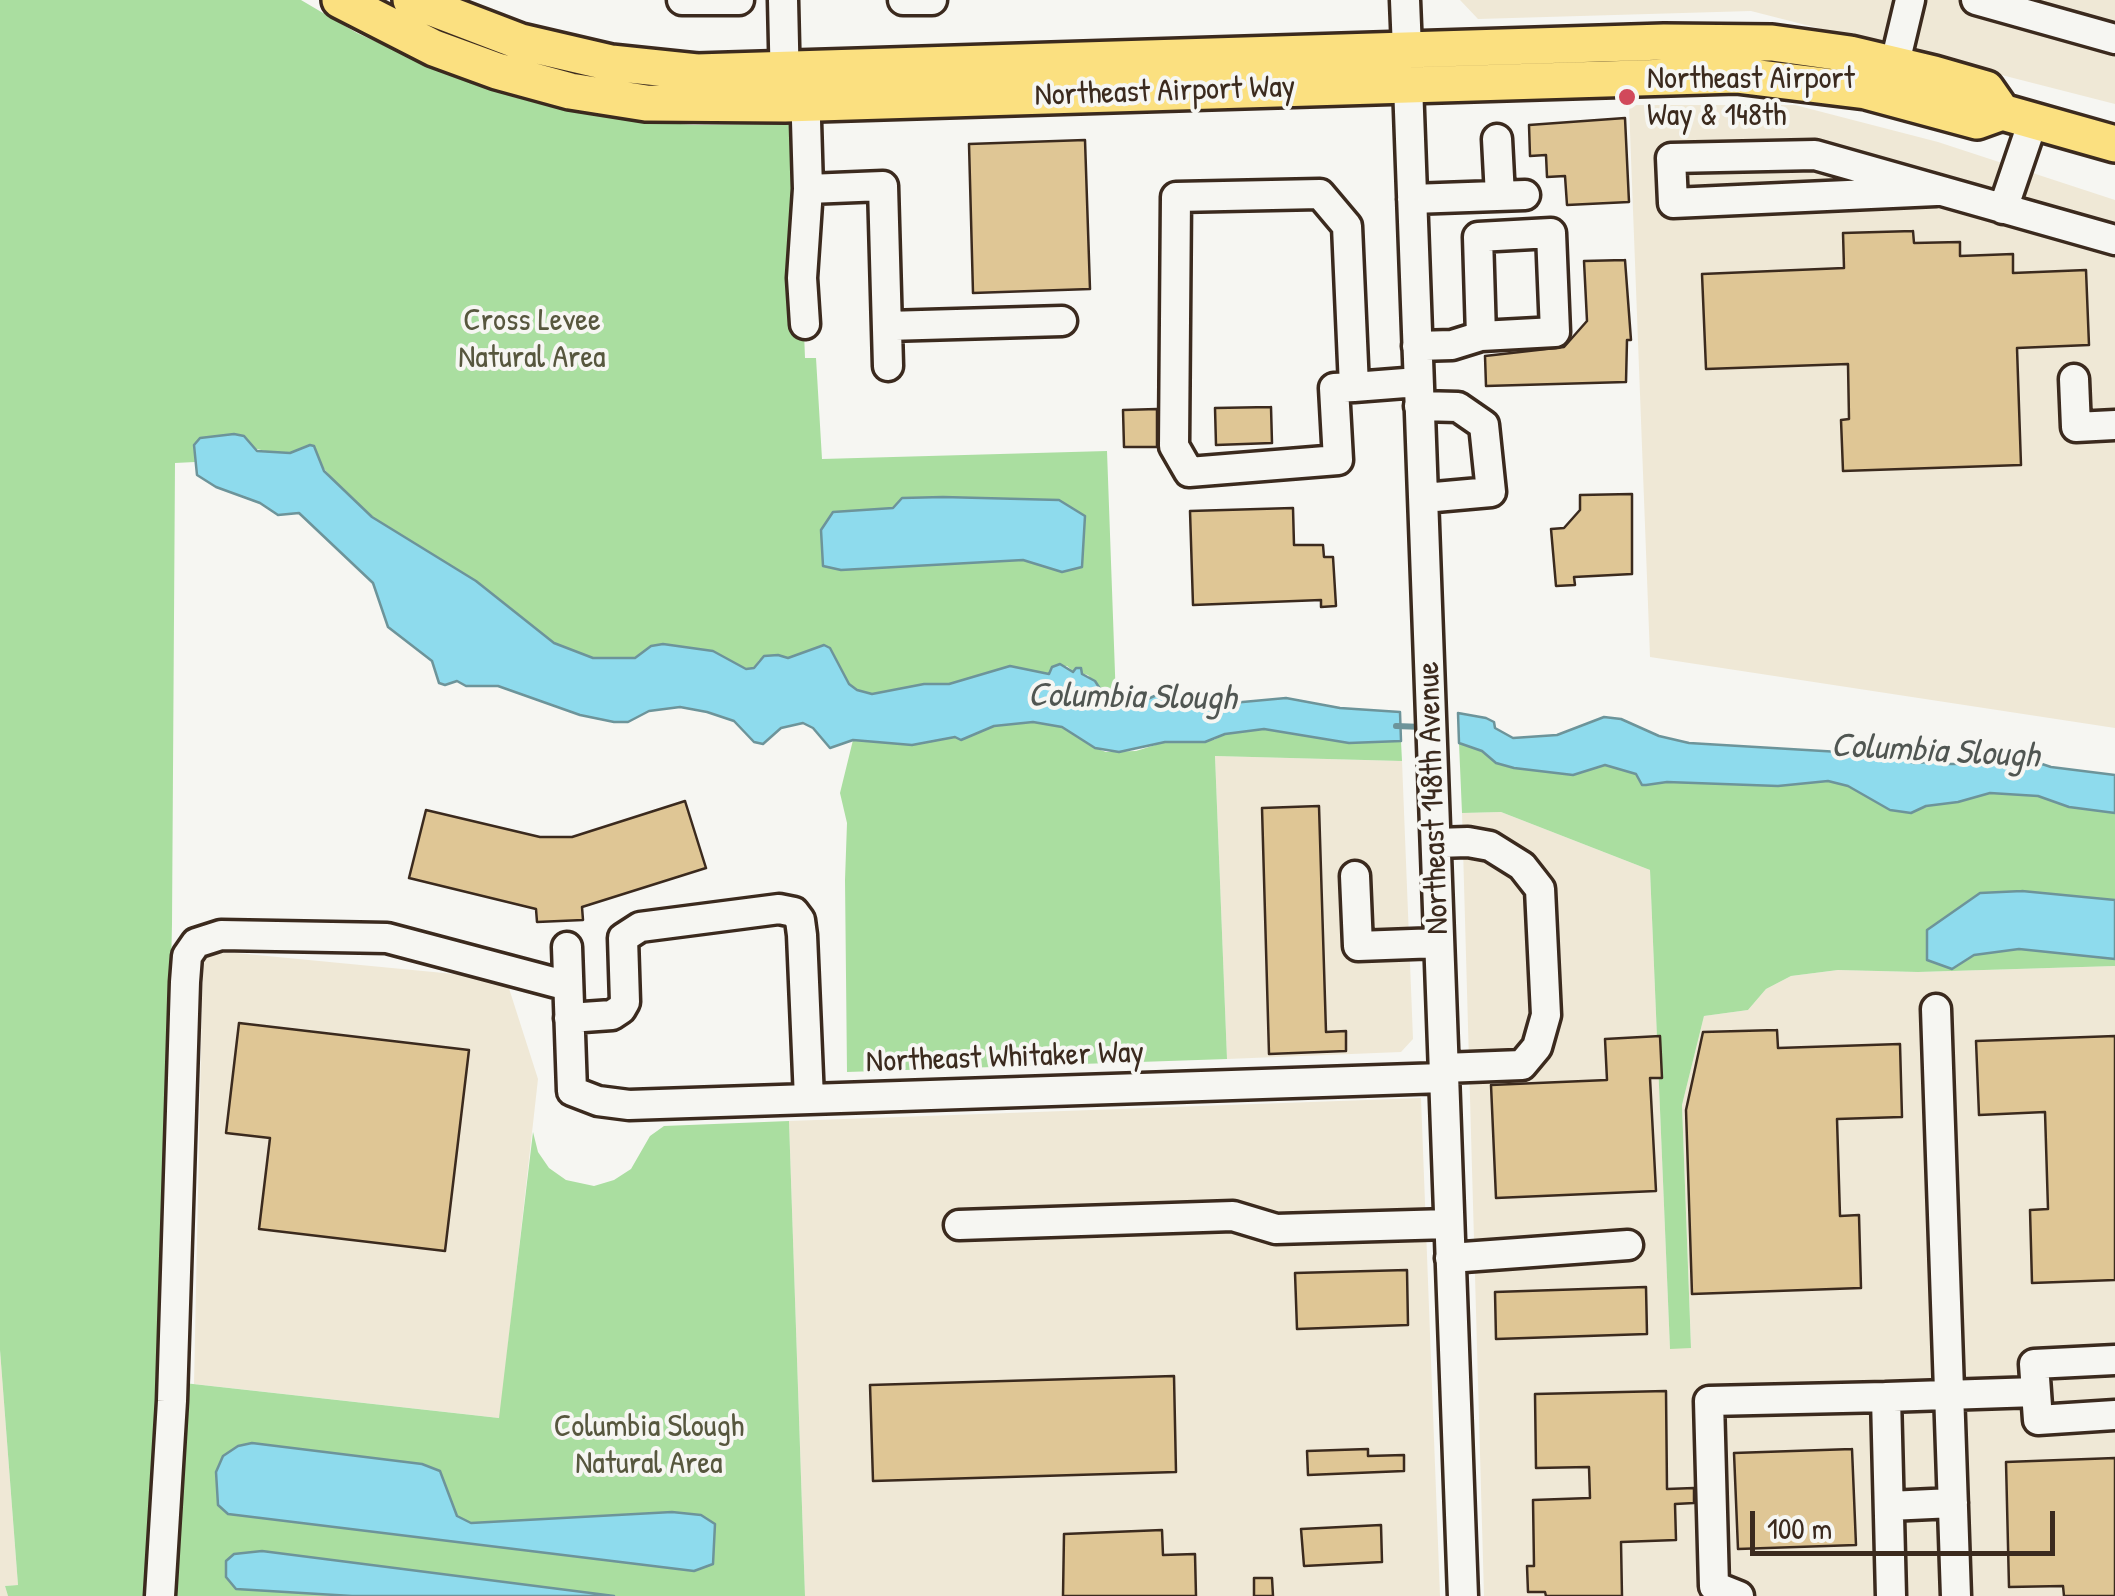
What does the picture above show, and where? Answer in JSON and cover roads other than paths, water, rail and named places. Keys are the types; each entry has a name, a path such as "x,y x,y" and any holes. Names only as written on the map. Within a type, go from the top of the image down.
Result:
{"main road":[{"name":"Northeast Airport Way","path":"340,0 434,48 496,70 570,90 646,103 795,88 1407,67 1719,41 1811,48 1895,63 1986,90 2018,116 2115,144"},
{"name":"Northeast Airport Way","path":"411,0 459,10 522,42 611,63 795,88"},
{"name":"Northeast Airport Way","path":"1407,67 1736,75 1866,90 1977,121 2018,116"}],"street":[{"path":"682,0 739,0"},
{"path":"783,0 808,189 802,278 805,324"},
{"path":"903,0 932,0"},
{"name":"Northeast 148th Avenue","path":"1405,0 1463,1596"},
{"path":"1895,63 1910,0"},
{"path":"1976,0 2115,39"},
{"path":"2003,209 2018,116"},
{"path":"1412,199 1512,195 1497,139"},
{"path":"1936,191 1674,203 1671,158 1815,155 2115,240"},
{"path":"808,189 883,186 888,366"},
{"path":"1354,387 1347,226 1320,194 1176,197 1174,446 1189,472 1338,460 1334,388 1419,394 1458,407 1484,425 1491,492 1424,498"},
{"path":"886,326 1062,320"},
{"path":"1417,346 1452,345 1482,336"},
{"path":"2074,378 2076,427 2115,425"},
{"name":"Northeast Whitaker Way","path":"569,1018 572,1091 598,1101 629,1105 1443,1073 1522,1065 1537,1048 1546,1016 1540,889 1522,866 1490,846 1436,842"},
{"path":"1355,876 1358,946 1439,943"},
{"path":"567,947 569,1018 612,1015 625,1002 622,938 640,926 779,909 794,912 802,934 808,1099"},
{"path":"160,1596 172,1401 187,956 196,943 221,935 387,938 568,986"},
{"path":"1936,1009 1956,1596"},
{"path":"959,1225 1233,1216 1276,1229 1449,1224"},
{"path":"1450,1258 1628,1245"},
{"path":"2115,1360 2034,1364 2038,1420 2115,1416"},
{"path":"1739,1596 1714,1586 1709,1401 2036,1392"},
{"path":"1886,1396 1891,1596"},
{"path":"1889,1506 1953,1503"}],"water":[{"path":"244,436 257,451 290,453 314,446 324,471 372,517 476,581 554,643 593,658 635,658 651,646 663,644 713,651 746,669 754,668 764,656 788,658 824,645 830,648 849,684 872,694 924,684 949,684 1010,666 1049,674 1052,667 1060,664 1073,672 1081,668 1082,674 1095,681 1104,695 1118,701 1143,701 1166,691 1210,705 1286,698 1340,708 1400,712 1401,741 1349,743 1264,729 1225,734 1205,742 1165,742 1119,752 1095,748 1062,727 1033,722 994,726 961,740 955,737 912,745 853,740 830,748 813,728 803,723 781,728 763,744 754,742 734,721 707,712 680,707 649,711 628,722 614,722 580,715 498,686 466,686 457,681 445,685 439,683 432,661 388,627 373,583 299,513 278,515 197,475 194,445 200,438"},
{"path":"902,498 1059,500 1085,516 1082,567 1062,572 1023,560 841,570 823,566 821,530 833,512 893,508"},
{"path":"1458,713 1486,718 1513,738 1557,735 1604,717 1621,719 1659,736 1689,743 1890,755 1914,763 1930,762 1936,757 1940,763 1950,764 2039,763 2115,775 2115,813 2069,807 2038,796 1990,793 1926,806 1911,813 1890,810 1848,786 1828,781 1778,786 1667,782 1642,785 1636,774 1605,765 1573,775 1514,768 1459,743"},
{"path":"2022,891 2115,900 2115,959 2019,949 1974,955 1952,969 1927,960 1927,930 1980,893"},
{"path":"252,1443 422,1464 440,1471 457,1516 471,1523 672,1512 701,1515 715,1524 713,1564 694,1571 228,1514 218,1505 216,1472 223,1456"},
{"path":"262,1551 614,1596 352,1596 236,1589 226,1577 226,1561 234,1554"}],"waterway":[{"name":"Columbia Slough","path":"1396,726 1423,727"}],"place":[{"name":"Northeast Airport Way & 148th","path":"1627,97"}],"park label":[{"name":"Cross Levee Natural Area","path":"532,340"},
{"name":"Columbia Slough Natural Area","path":"649,1446"}]}
